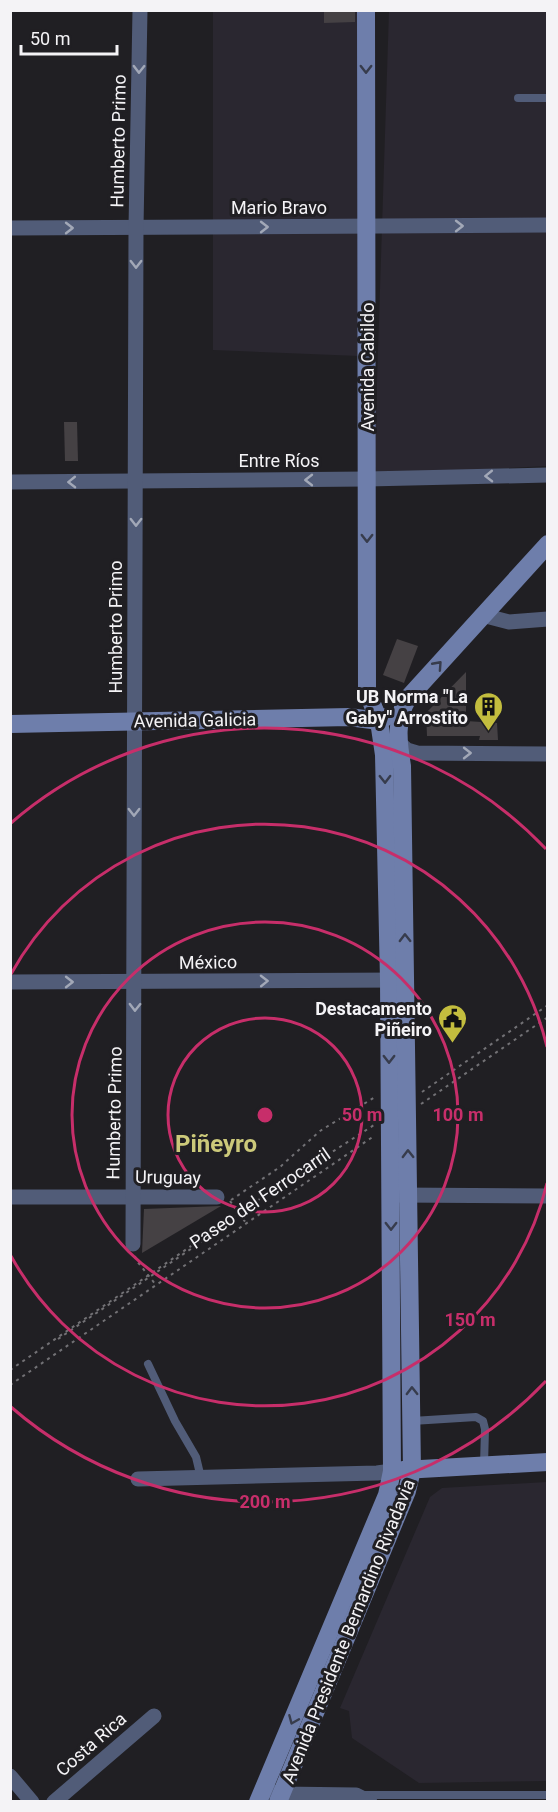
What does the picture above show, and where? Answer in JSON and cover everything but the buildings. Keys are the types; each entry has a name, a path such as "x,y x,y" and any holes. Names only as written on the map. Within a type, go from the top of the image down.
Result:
{"main road":[{"name":"Avenida Cabildo","path":"366,10 367,692 379,721"},
{"path":"379,721 401,710 408,698 548,544"},
{"name":"Avenida Presidente Bernardino Rivadavia","path":"280,1798 407,1491 412,1470 412,1421 400,1195 393,1113 398,980 401,710"},
{"name":"Avenida Galicia","path":"10,724 349,717 379,721"},
{"name":"Avenida Presidente Bernardino Rivadavia","path":"379,721 384,755 398,980"},
{"name":"Avenida Presidente Bernardino Rivadavia","path":"261,1796 387,1495 392,1471 400,1195"},
{"path":"392,1471 548,1462"}],"street":[{"name":"Humberto Primo","path":"133,1244 136,227 140,10"},
{"name":"Mario Bravo","path":"10,228 548,225"},
{"name":"Entre Ríos","path":"10,482 548,475"},
{"path":"482,615 509,622 548,620"},
{"path":"379,721 407,750 417,753 548,754"},
{"name":"México","path":"10,982 398,980"},
{"path":"400,1195 548,1196"},
{"name":"Uruguay","path":"10,1197 132,1196 223,1199"},
{"path":"138,1479 392,1471"},
{"name":"Costa Rica","path":"54,1802 154,1716"},
{"path":"10,1776 32,1802"},
{"path":"261,1796 363,1798"}],"lane":[{"path":"518,98 548,98"},
{"path":"148,1364 175,1421 196,1457 201,1478"},
{"path":"412,1421 476,1418 483,1421 485,1429 484,1465"},
{"path":"363,1798 548,1796"}],"path":[{"name":"Paseo del Ferrocarril","path":"10,1385 246,1224 393,1113 548,1005"},
{"path":"10,1371 239,1213 393,1113 548,1017"},
{"path":"246,1224 239,1213 223,1199 280,1167 320,1131 374,1097 393,1113"},
{"path":"10,1371 393,1113"},
{"path":"133,1244 136,1260 156,1286"}],"shaded area":[{"path":"213,11 360,11 359,356 213,350"},
{"path":"389,11 547,11 547,466 374,475"},
{"path":"547,1482 547,1781 419,1783 352,1738 349,1711 340,1708 430,1497 442,1488"}],"place":[{"name":"UB Norma \"La Gaby\" Arrostito","path":"489,732"},
{"name":"Destacamento Piñeiro","path":"453,1044"}],"district":[{"name":"Piñeyro","path":"216,1144"}]}
